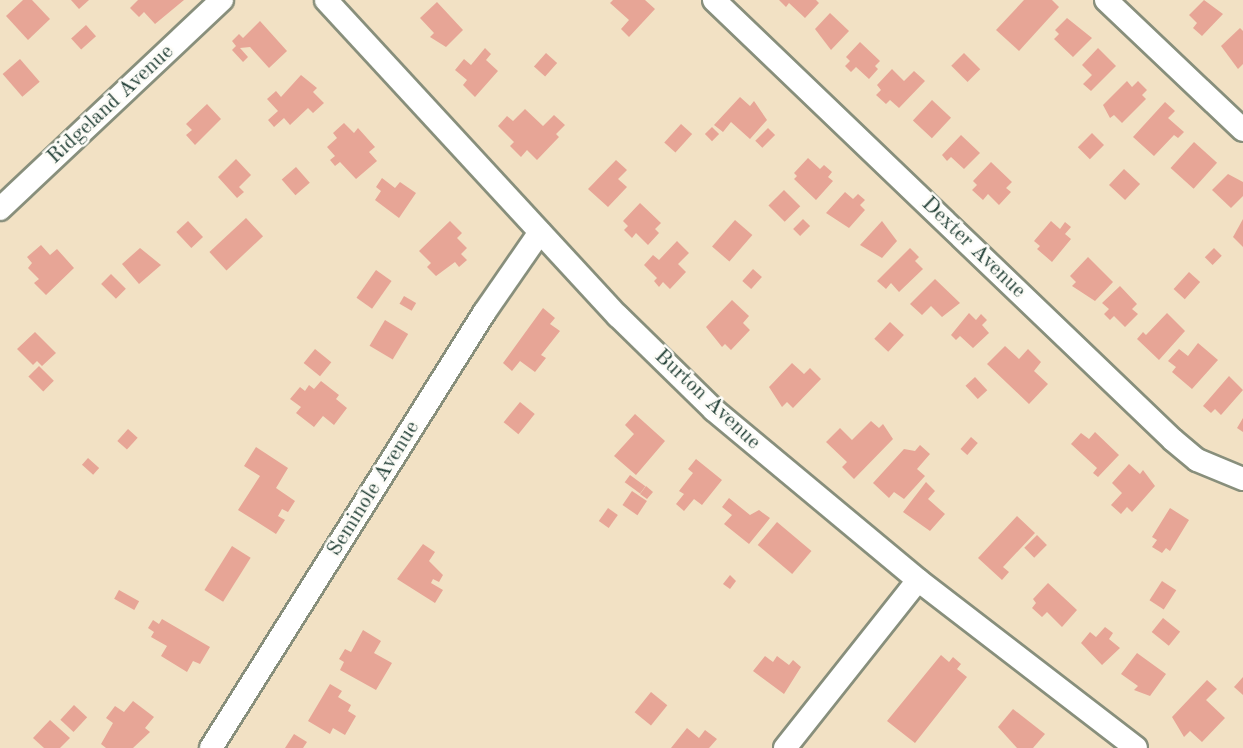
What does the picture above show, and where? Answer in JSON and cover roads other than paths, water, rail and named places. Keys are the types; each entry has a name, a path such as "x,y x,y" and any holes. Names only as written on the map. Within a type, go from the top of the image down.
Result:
{"street":[{"name":"Ridgeland Avenue","path":"0,209 222,0"},
{"name":"Burton Avenue","path":"326,0 618,316 714,410 918,580 1136,748"},
{"name":"Dexter Avenue","path":"714,0 1173,440 1197,460 1243,479"},
{"path":"1106,0 1243,130"},
{"name":"Seminole Avenue","path":"212,748 484,313 540,232"},
{"path":"785,748 918,580"}]}
